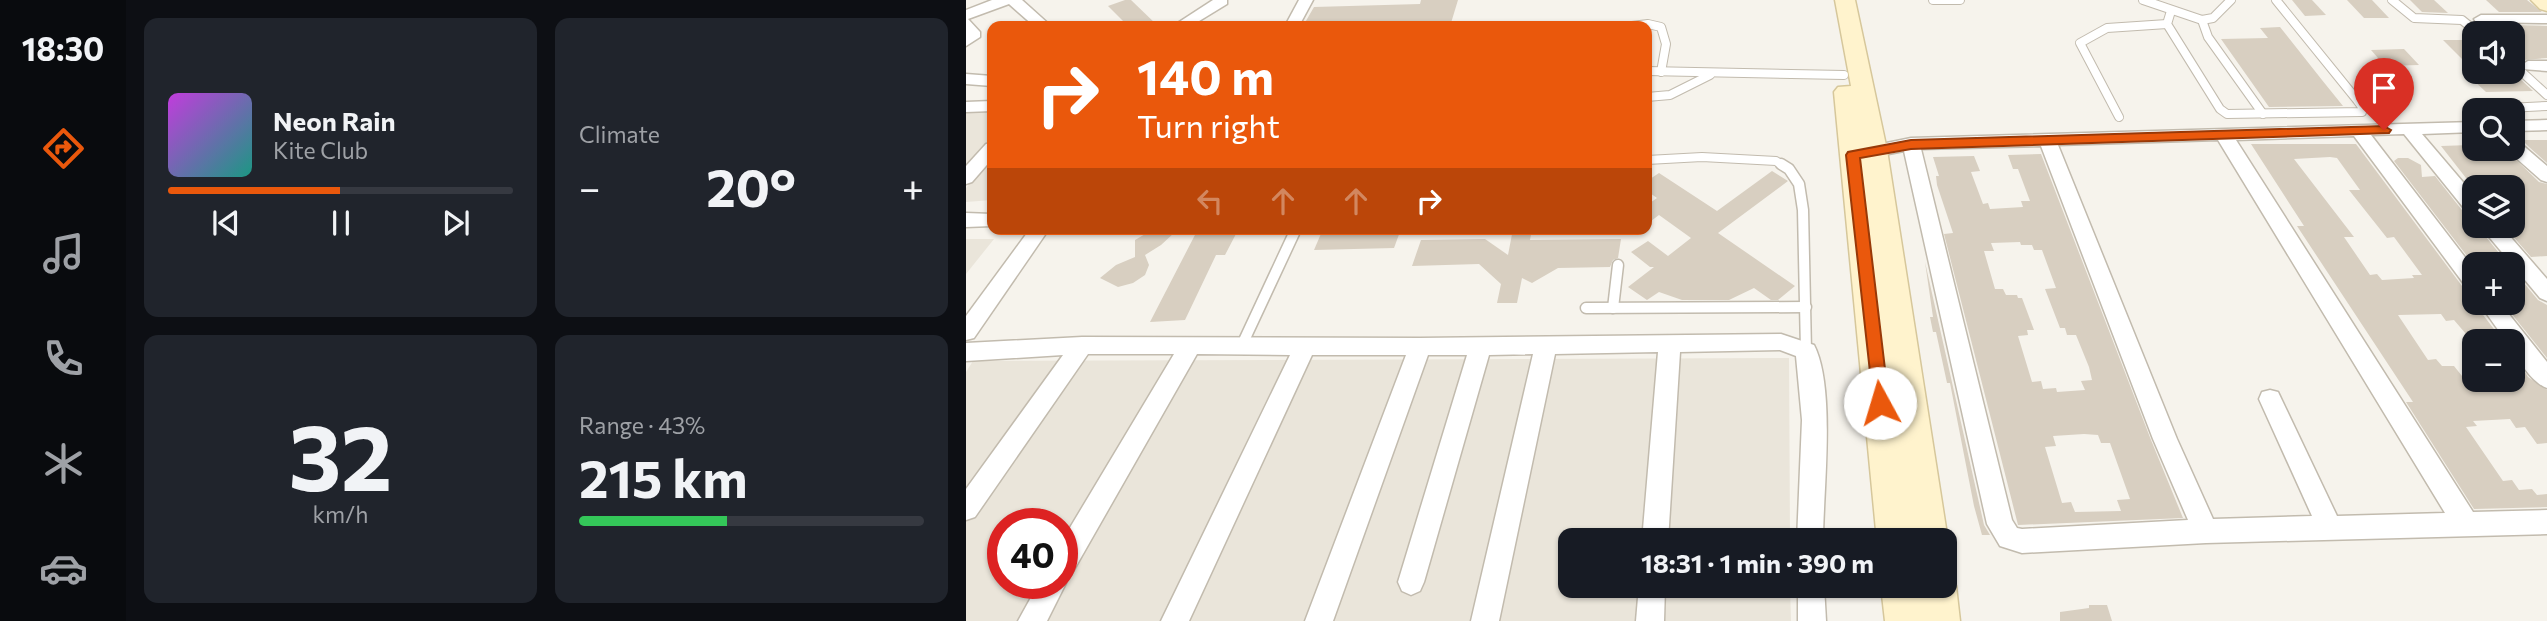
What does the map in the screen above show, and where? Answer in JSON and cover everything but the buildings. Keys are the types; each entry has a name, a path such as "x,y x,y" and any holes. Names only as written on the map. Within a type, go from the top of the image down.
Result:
{"street":[{"path":"966,15 1005,0"},
{"path":"1013,0 1038,21"},
{"path":"1190,21 1220,4 1220,0"},
{"path":"1295,21 1306,0"},
{"path":"1829,0 1844,75 1864,153 1928,528"},
{"path":"1845,0 1864,153 1894,528"},
{"path":"2541,0 2547,5"},
{"path":"2525,21 2547,19"},
{"path":"966,23 972,37 966,41"},
{"path":"2525,65 2547,66"},
{"path":"966,79 987,80"},
{"path":"969,109 987,107"},
{"path":"2525,126 2547,125"},
{"path":"1864,153 1911,144 2462,127"},
{"path":"2409,129 2462,193"},
{"path":"2359,131 2462,267"},
{"path":"2224,135 2467,526"},
{"path":"2048,141 2165,439 2206,531"},
{"path":"1911,144 2003,532 2009,538 2022,541 2206,531 2547,522"},
{"path":"966,177 987,154"},
{"path":"2525,157 2547,176"},
{"path":"966,220 987,220"},
{"path":"966,332 1036,235"},
{"path":"2500,238 2547,293"},
{"path":"2526,268 2547,267"},
{"path":"2499,315 2547,379"},
{"path":"966,352 1082,345 1420,347 1780,342 1806,351 1812,418 1810,528"},
{"path":"1656,528 1670,343"},
{"path":"966,509 1082,345"},
{"path":"1485,621 1546,345"},
{"path":"1175,621 1305,346"},
{"path":"1411,582 1481,346"},
{"path":"1078,539 1190,347"},
{"path":"1319,621 1420,347"},
{"path":"2270,399 2330,528"},
{"path":"1650,621 1651,598"},
{"path":"1811,598 1812,621"},
{"path":"1901,598 1903,621"},
{"path":"1938,598 1941,621"},
{"path":"1032,621 1044,599"}],"lane":[{"path":"1933,0 1959,0"},
{"path":"2143,0 2202,20 2213,18 2231,0"},
{"path":"2171,11 2167,24 2220,109 2232,115 2362,112 2363,108 2276,0"},
{"path":"2392,0 2414,18 2465,21"},
{"path":"2202,20 2208,37 2263,114"},
{"path":"2119,117 2080,43 2107,28 2167,24"},
{"path":"1652,25 1661,27 1664,33 1665,55 1661,72"},
{"path":"2525,70 2547,95"},
{"path":"1652,71 1844,75"},
{"path":"1652,97 1670,95 1712,74"},
{"path":"2525,107 2547,106"},
{"path":"1652,160 1702,157 1758,160 1776,162 1789,169 1800,184 1806,351"},
{"path":"1241,347 1293,235"},
{"path":"1613,308 1618,265"},
{"path":"1586,308 1806,307"}],"shaded area":[{"path":"987,111 987,200 966,202 966,188 978,174 966,174 966,112"},
{"path":"966,239 994,239 966,274"},
{"path":"1789,358 1790,528 1558,528 1558,598 1790,598 1791,621 966,621 966,372 973,361"}],"route":[{"path":"1880,403 1853,155 1911,144 2384,130"}]}
